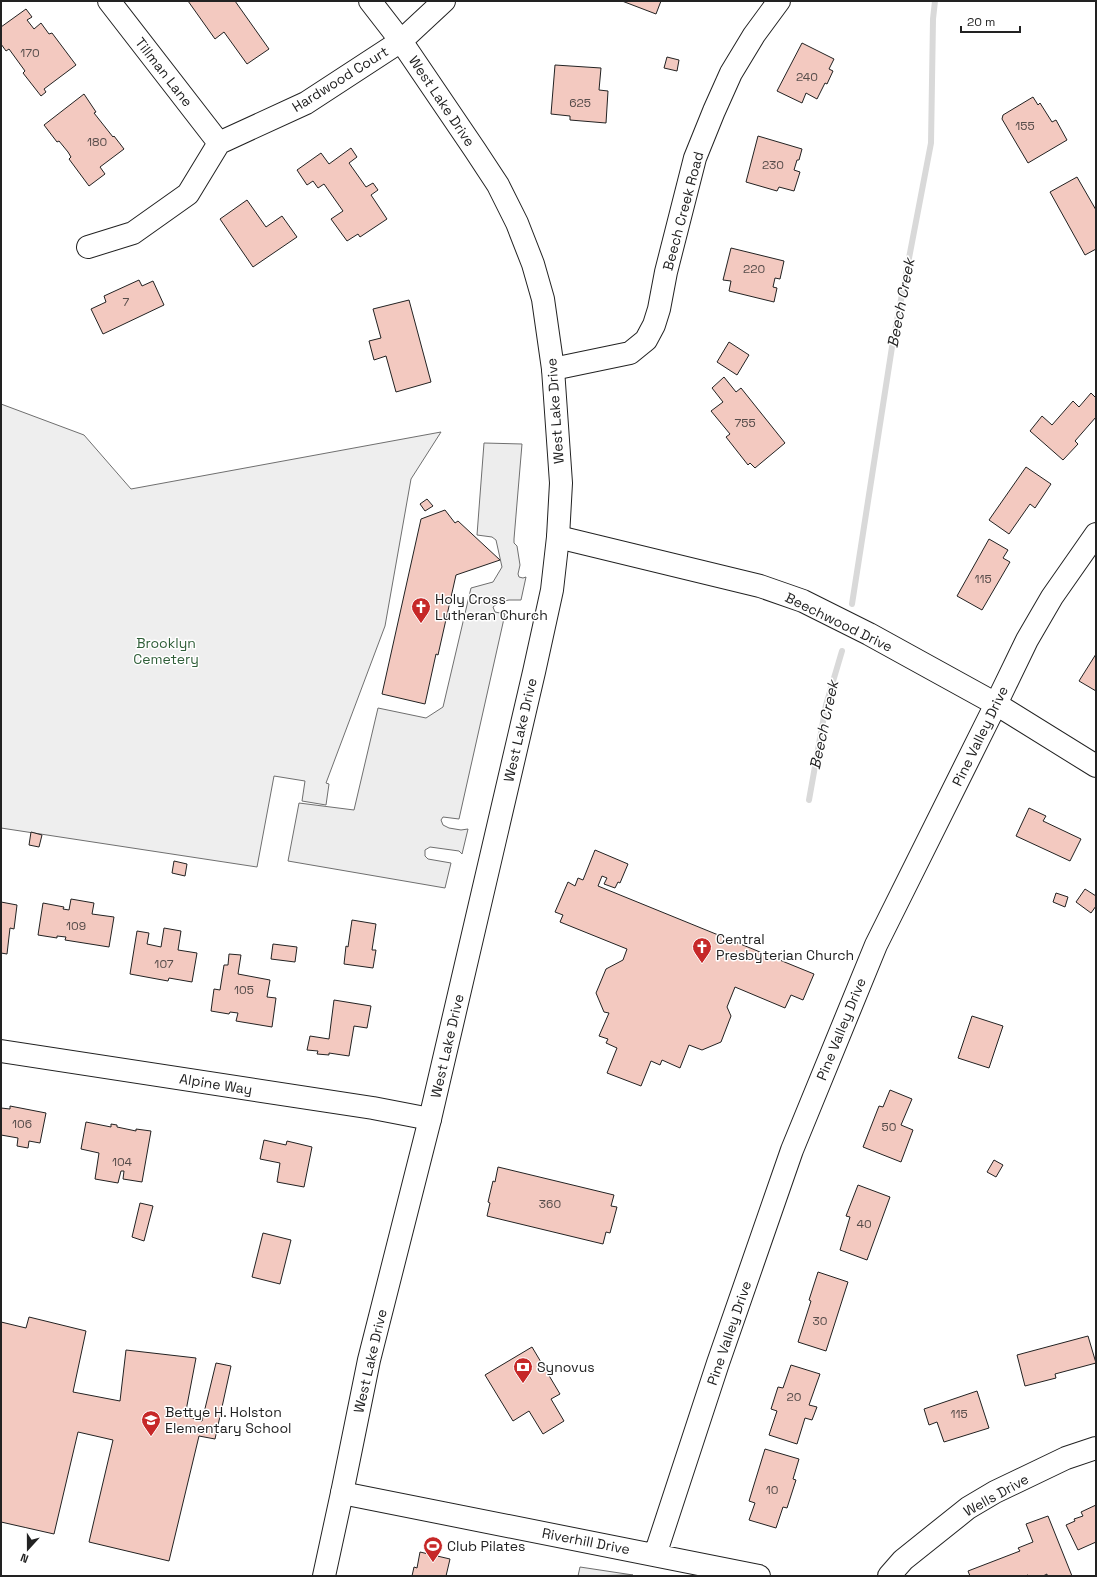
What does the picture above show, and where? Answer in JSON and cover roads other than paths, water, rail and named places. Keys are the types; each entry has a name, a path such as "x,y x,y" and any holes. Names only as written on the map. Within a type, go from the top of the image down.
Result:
{"street":[{"name":"Tillman Lane","path":"109,1 219,143"},
{"name":"West Lake Drive","path":"324,1576 369,1360 430,1119 552,590 558,537 561,483 553,369 543,299 533,264 518,223 498,185 476,150 401,41 370,1"},
{"name":"Hardwood Court","path":"219,143 306,103 401,41 444,1"},
{"name":"Beech Creek Road","path":"553,369 630,353 646,340 654,325 659,309 666,272 696,158 714,111 731,73 754,34 779,1"},
{"path":"88,247 133,233 188,194 219,143"},
{"name":"Pine Valley Drive","path":"655,1555 718,1363 792,1150 876,945 1027,640 1052,597 1096,534"},
{"name":"Beechwood Drive","path":"558,537 760,586 803,601 869,634 996,704 1096,766"},
{"name":"Alpine Way","path":"1,1051 374,1108 430,1119"},
{"name":"Wells Drive","path":"889,1576 903,1560 968,1508 995,1492 1066,1458 1096,1448"},
{"name":"Riverhill Drive","path":"342,1493 759,1576"}],"waterway":[{"name":"Beech Creek","path":"852,604 892,347 931,143 933,19 935,1"},
{"name":"Beech Creek","path":"809,800 826,705 842,651"}],"place":[{"name":"Holy Cross Lutheran Church","path":"421,624"},
{"name":"Central Presbyterian Church","path":"702,964"},
{"name":"Synovus","path":"523,1384"},
{"name":"Bettye H. Holston Elementary School","path":"151,1437"},
{"name":"Club Pilates","path":"433,1563"}],"park label":[{"name":"Brooklyn Cemetery","path":"166,652"}]}
